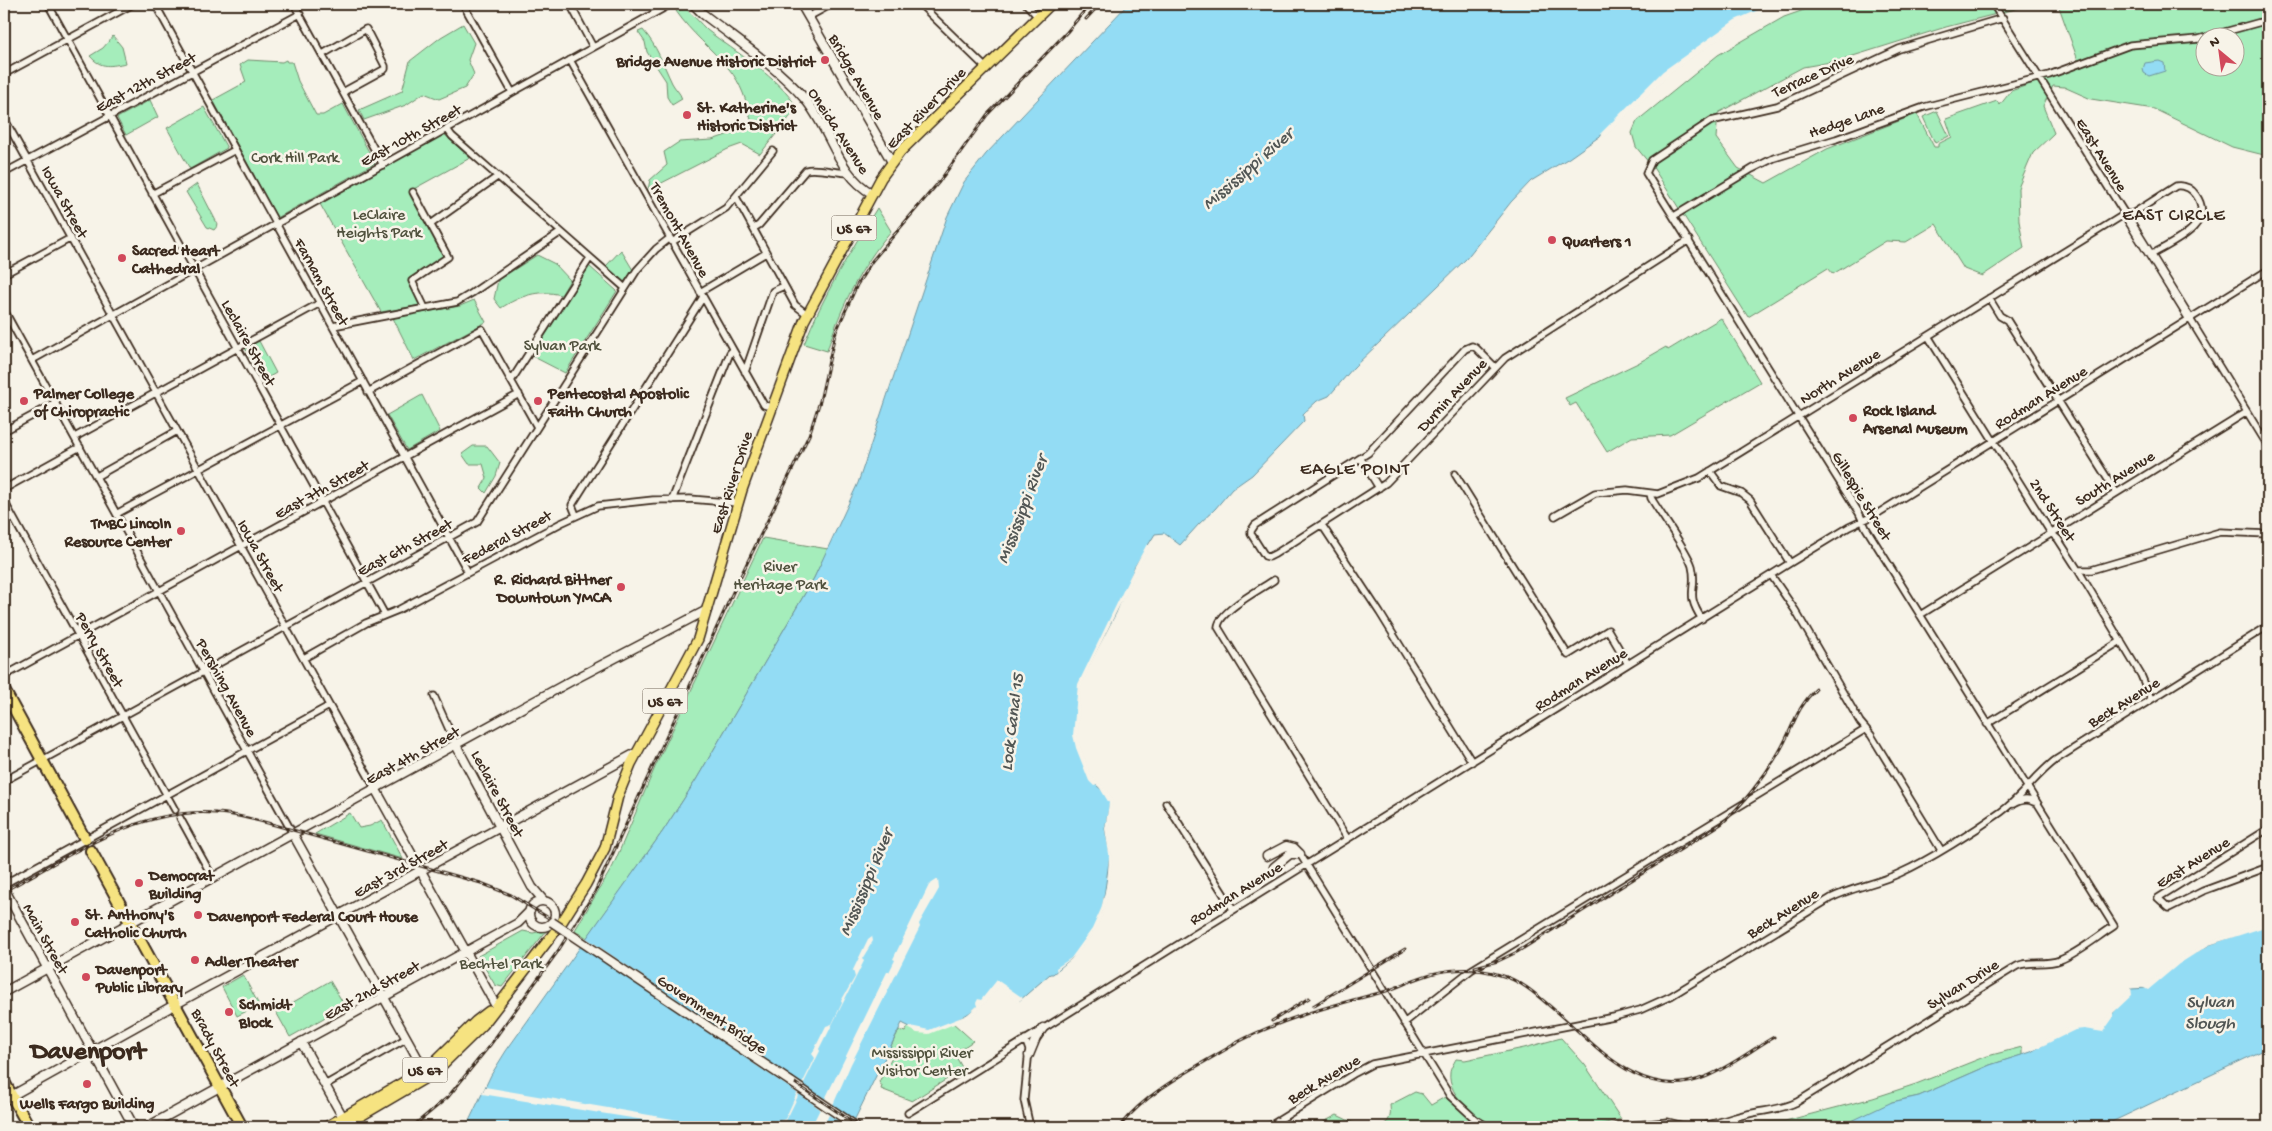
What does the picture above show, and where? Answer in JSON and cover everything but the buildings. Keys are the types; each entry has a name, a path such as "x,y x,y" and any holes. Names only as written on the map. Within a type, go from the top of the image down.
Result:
{"highway":[{"path":"4,690 85,839"},
{"name":"Brady Street","path":"91,851 242,1127"},
{"path":"4,1082 8,1098 28,1127"}],"main road":[{"name":"East River Drive","path":"326,1127 345,1124 426,1074 476,1021 496,1006 560,925 597,865 609,835 618,796 636,753 691,653 707,610 738,503 771,407 807,314 892,162 910,141 1051,4"}],"street":[{"name":"Leclaire Street","path":"48,4 385,615"},
{"path":"4,74 133,4"},
{"name":"Farnam Street","path":"154,4 468,572"},
{"path":"294,4 383,165"},
{"path":"463,4 512,92"},
{"path":"570,4 593,47"},
{"name":"East 10th Street","path":"32,360 670,4"},
{"name":"Oneida Avenue","path":"693,4 795,88 822,122 849,173 862,188 873,194"},
{"name":"Bridge Avenue","path":"801,4 892,162"},
{"path":"808,17 832,4"},
{"path":"920,4 985,67"},
{"path":"1026,4 1037,16"},
{"name":"East Avenue","path":"1993,4 2151,255 2268,446"},
{"name":"East 12th Street","path":"4,173 300,14"},
{"name":"Terrace Drive","path":"1646,173 1652,160 1712,121 1777,106 1899,49 2003,18"},
{"name":"Hedge Lane","path":"1674,216 1752,168 1785,154 1836,139 1931,104 2040,77 2130,45 2199,38 2268,20"},
{"path":"323,54 366,29 385,68 343,92"},
{"name":"Tremont Avenue","path":"570,60 745,372 764,404 771,407"},
{"name":"Iowa Street","path":"4,118 496,1006"},
{"path":"447,129 452,136 625,288"},
{"path":"152,194 234,150"},
{"name":"East 6th Street","path":"4,780 477,522 640,265 671,240 710,220 726,208 773,151"},
{"path":"754,228 759,225 803,172 812,168 826,172 849,173"},
{"name":"Gillespie Street","path":"1646,173 1799,416 2026,787"},
{"path":"431,224 498,177"},
{"name":"North Avenue","path":"1554,516 1595,493 1627,490 1658,494 1710,472 2125,214 2132,214 2176,186 2192,190 2200,200 2202,216 2197,225 2182,238 2151,255"},
{"path":"413,192 448,257 412,281 425,308"},
{"path":"736,197 795,305 807,314"},
{"path":"333,326 457,302 472,294 561,232"},
{"path":"4,274 71,238"},
{"name":"Durnin Avenue","path":"1361,459 1255,525 1251,531 1265,556 1269,557 1379,488 1398,471 1495,367 1515,350 1688,240"},
{"path":"576,515 572,505 702,294 766,253"},
{"path":"511,380 590,258"},
{"name":"Rodman Avenue","path":"908,1114 1233,909 1790,563 2058,401 2268,270"},
{"path":"745,372 773,292 784,286"},
{"path":"1989,298 2000,316 2007,320 2116,492"},
{"path":"75,437 320,303"},
{"name":"Pershing Avenue","path":"4,310 118,513 426,1074"},
{"path":"368,392 482,328 537,427"},
{"name":"2nd Street","path":"1928,336 2051,533 2058,539 2078,570 2141,675 2151,699"},
{"path":"1379,488 1361,459 1467,348 1476,348 1495,367"},
{"path":"672,500 730,353 733,350"},
{"path":"118,513 362,380"},
{"name":"East 7th Street","path":"4,676 406,458 518,394"},
{"path":"4,431 56,403"},
{"name":"South Avenue","path":"1920,615 2247,412"},
{"path":"97,476 177,431"},
{"path":"4,489 80,447"},
{"path":"1710,472 1721,486 1742,493 1750,500 1790,563"},
{"path":"1455,474 1568,655 1608,630 1628,664"},
{"path":"1650,493 1651,498 1689,560 1693,576 1691,599 1702,618"},
{"name":"Federal Street","path":"304,658 366,623 385,615 576,515 610,503 672,500 738,503"},
{"name":"Perry Street","path":"4,501 175,810"},
{"path":"1322,525 1380,613 1472,762"},
{"path":"2078,570 2091,570 2220,532 2268,534"},
{"path":"1771,575 1795,610 1941,850"},
{"path":"1274,580 1226,613 1218,622 1218,627 1347,838"},
{"name":"East 4th Street","path":"4,992 376,790 573,680 707,610"},
{"name":"Beck Avenue","path":"1268,1127 1364,1068 1380,1062 1614,1017 1640,1010 1671,996 1831,898 1850,889 1899,874 1941,850 2007,808 2050,764 2268,626"},
{"path":"1987,724 2121,641"},
{"name":"Leclaire Street","path":"434,696 456,745 502,826 532,887 544,901"},
{"path":"4,884 329,706"},
{"path":"1404,1023 1471,970 1866,729"},
{"name":"East 3rd Street","path":"8,1098 636,753"},
{"name":"Sylvan Drive","path":"1695,1127 1714,1125 1746,1114 1780,1109 1793,1104 2016,966 2025,962 2049,963 2061,960 2114,926 2026,787"},
{"path":"2007,808 2024,800 2030,800 2036,804"},
{"path":"1166,803 1233,909"},
{"path":"180,818 214,878"},
{"name":"East Avenue","path":"2268,829 2158,898 2169,908 2203,891 2268,867"},
{"path":"1266,856 1286,846 1294,848 1300,854 1422,1054 1458,1106 1488,1127"},
{"path":"1274,867 1290,854 1300,854"},
{"path":"532,887 531,908 533,922"},
{"name":"Main Street","path":"7,894 134,1127"},
{"path":"518,924 533,922 541,926 552,922 555,915 551,904 544,901 531,908"},
{"name":"East 2nd Street","path":"147,1127 518,924 531,908"},
{"name":"Government Bridge","path":"552,922 857,1127"},
{"path":"1029,1055 1043,1028"},
{"path":"325,1084 407,1038"},
{"path":"1025,1039 1029,1048 1029,1055 1024,1100 1030,1127"},
{"path":"302,1042 345,1124"},
{"path":"1616,1127 1668,1122 1688,1127"}],"green space":[{"path":"1821,4 2035,4 1946,27 1837,61 1803,67 1718,113 1716,138 1738,168 1766,183 1827,149 1917,114 1934,147 1938,147 1938,144 1952,137 1946,119 1997,101 2000,105 2011,91 2080,66 2058,4 2268,4 2268,156 2232,147 2154,109 2091,99 2064,87 2053,86 2043,106 2054,133 2033,153 2018,188 2019,221 2024,248 1982,276 1964,269 1936,224 1906,242 1886,241 1833,274 1828,268 1748,317 1654,169 1636,147 1632,133 1637,121 1718,55 1784,17"},
{"path":"685,8 707,30 780,86 797,108 760,154 742,144 728,149 648,190 650,180 667,165 664,152 679,142 712,140 741,130 751,120 743,93 733,74 688,27 676,11"},
{"path":"463,24 474,43 468,60 474,74 465,88 439,99 424,93 406,105 364,120 359,110 402,91 410,61 441,37"},
{"path":"643,30 656,49 682,99 672,105 667,97 666,81 647,52 645,42 638,32"},
{"path":"113,36 122,47 126,63 111,66 102,65 90,56 103,48"},
{"name":"Cork Hill Park","path":"248,60 282,62 286,60 287,62 292,62 298,81 316,115 323,115 343,104 375,163 277,218 213,100 246,82 240,65"},
{"path":"150,100 158,117 126,135 117,118"},
{"name":"Cork Hill Park","path":"204,107 227,148 190,169 167,128"},
{"path":"1937,111 1949,136 1935,143 1923,117"},
{"name":"LeClaire Heights Park","path":"444,134 470,158 410,191 444,256 408,281 421,305 381,312 320,204"},
{"path":"197,184 218,225 214,230 207,227 186,192"},
{"path":"877,208 891,231 870,258 845,302 827,351 804,344 828,291"},
{"path":"621,250 633,270 624,282 606,266"},
{"path":"537,255 555,264 570,280 561,295 537,293 515,300 501,308 494,299 498,280"},
{"name":"Sylvan Park","path":"589,266 617,291 565,373 532,356"},
{"path":"474,300 486,322 414,360 393,318 460,306"},
{"path":"1721,318 1760,382 1670,435 1632,437 1607,452 1576,403 1570,406 1565,398 1638,363 1666,347 1668,350"},
{"path":"259,341 276,373 262,381 245,348"},
{"path":"422,395 440,431 407,450 387,415"},
{"path":"473,446 487,446 500,463 496,476 486,493 481,488 487,478 483,464 469,464 462,454"},
{"name":"River Heritage Park","path":"763,538 828,549 814,578 696,780 663,831 587,938 575,930 613,866 656,765"},
{"path":"350,813 359,828 370,826 382,820 403,859 315,834"},
{"name":"Bechtel Park","path":"547,930 502,987 495,985 478,956 523,931 533,933"},
{"path":"243,975 259,1005 237,1016 222,987"},
{"path":"330,981 345,1006 290,1037 276,1012"},
{"name":"Mississippi River Visitor Center","path":"952,1022 973,1041 955,1055 963,1069 912,1101 881,1089 882,1086 879,1082 895,1051 890,1048 899,1030 905,1032 909,1026 918,1030"},
{"path":"1561,1038 1585,1065 1621,1119 1591,1127 1498,1127 1474,1113 1459,1099 1454,1091 1450,1082 1450,1073 1456,1059 1465,1060"},
{"path":"2022,1047 2022,1055 1990,1065 1919,1096 1892,1102 1853,1127 1715,1127 1728,1123 1785,1121 1873,1098 1916,1084 1984,1057"},
{"path":"1415,1092 1422,1094 1431,1105 1445,1097 1482,1127 1380,1127 1390,1118 1390,1105"},
{"path":"1337,1115 1362,1127 1314,1127"}],"water":[{"path":"1128,4 1783,4 1744,18 1671,68 1603,134 1569,158 1531,181 1511,202 1466,259 1353,368 1329,396 1317,401 1303,414 1304,421 1252,475 1232,489 1180,545 1164,533 1155,534 1135,566 1116,613 1079,684 1075,740 1091,781 1108,795 1110,802 1105,829 1110,854 1102,911 1092,932 1073,957 1019,1001 1000,983 991,990 975,1009 940,1028 921,1031 902,1023 851,1127 463,1127 469,1121 491,1075 506,1051 663,831 696,780 814,578 858,483 947,217 964,182 986,154"},
{"path":"2159,61 2164,63 2165,71 2149,76 2144,73 2145,63"},
{"name":"Sylvan Slough","path":"2268,924 2268,1048 2101,1127 1839,1127 1892,1102 1919,1096 1990,1065 2031,1052 2063,1033 2080,1027 2102,1028 2131,989 2148,988 2181,961 2209,945"}],"pier":[{"path":"1772,4 1786,4 1745,20 1673,70 1603,137 1601,133 1663,71 1735,20"},
{"path":"1147,544 1149,546 1080,688 1077,740 1091,777 1107,791 1112,800 1107,832 1112,859 1105,906 1096,928 1076,955 1058,969 1057,973 1056,968 1071,958 1092,929 1101,909 1108,879 1109,854 1105,829 1109,803 1098,785 1094,786 1089,781 1073,735 1078,684"},
{"path":"938,879 939,889 919,924 920,927 851,1064 833,1105 857,1121 853,1127 848,1127 829,1115 823,1127 811,1127 820,1109 799,1094 783,1127 776,1127 780,1121 785,1119 797,1093 579,945 585,937 802,1084 815,1058 812,1054 826,1026 832,1024 842,1003 841,1001 855,977 853,970 868,939 872,936 873,941 862,959 864,961 826,1037 819,1049 820,1051 803,1085 825,1099 887,972 889,972 895,960 893,959 929,885"},
{"path":"2268,921 2268,926 2209,945 2179,964 2148,990 2138,985 2147,985 2179,959 2208,943"},
{"path":"997,980 1023,998 1018,1002 999,985 969,1018 929,1034 917,1033 908,1028 910,1026 929,1030 967,1015 977,1006 978,999 981,1000"},
{"path":"2131,987 2132,995 2113,1013 2113,1018 2103,1032 2084,1029 2075,1030 2034,1050 2032,1048 2062,1031 2079,1025 2102,1026"},
{"path":"485,1087 720,1127 688,1127 482,1094"}],"railway":[{"path":"412,1127 448,1097 490,1045 558,951 595,892 734,590 809,435 820,401 835,334 857,285 872,261 939,182 987,115 1067,32 1090,4"},
{"path":"1086,19 1100,4"},
{"path":"1475,967 1498,961 1517,952 1721,824 1745,800 1767,771 1784,744 1803,704 1816,689"},
{"path":"4,891 79,849 131,826 159,818 187,813 216,813 275,825 481,883 511,895 570,931 860,1127"},
{"path":"1313,1006 1405,949"},
{"path":"1234,1044 1270,1027 1307,1014 1388,990 1431,974 1451,970 1490,972 1517,982 1539,997 1607,1056 1643,1078 1663,1083 1683,1083 1705,1077 1774,1037"},
{"path":"1272,1021 1309,998"},
{"path":"1119,1127 1131,1113 1175,1079 1240,1041"}],"place":[{"name":"Bridge Avenue Historic District","path":"825,60"},
{"name":"St. Katherine's Historic District","path":"687,115"},
{"name":"Quarters 1","path":"1552,240"},
{"name":"Sacred Heart Cathedral","path":"122,258"},
{"name":"Palmer College of Chiropractic","path":"24,401"},
{"name":"Pentecostal Apostolic Faith Church","path":"538,401"},
{"name":"Rock Island Arsenal Museum","path":"1853,418"},
{"name":"TMBC Lincoln Resource Center","path":"181,531"},
{"name":"R. Richard Bittner Downtown YMCA","path":"621,587"},
{"name":"Democrat Building","path":"139,883"},
{"name":"Davenport Federal Court House","path":"198,915"},
{"name":"St. Anthony's Catholic Church","path":"75,922"},
{"name":"Adler Theater","path":"195,960"},
{"name":"Davenport Public Library","path":"86,977"},
{"name":"Schmidt Block","path":"229,1012"},
{"name":"Wells Fargo Building","path":"87,1084"}],"district":[{"name":"EAST CIRCLE","path":"2174,214"},
{"name":"EAGLE POINT","path":"1355,468"},
{"name":"Davenport","path":"88,1049"}],"water label":[{"name":"Mississippi River","path":"1247,168"},
{"name":"Mississippi River","path":"1021,509"},
{"name":"Lock Canal 15","path":"1011,722"},
{"name":"Mississippi River","path":"865,882"}]}
